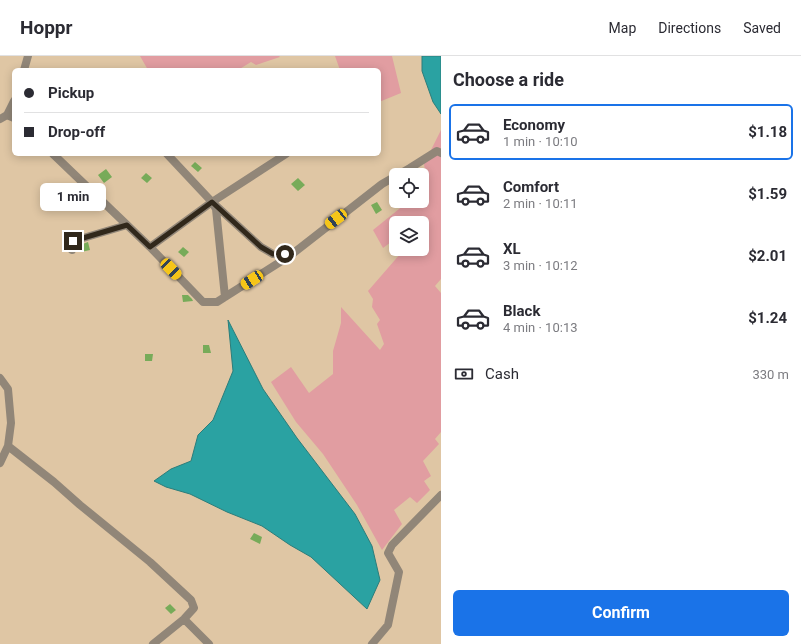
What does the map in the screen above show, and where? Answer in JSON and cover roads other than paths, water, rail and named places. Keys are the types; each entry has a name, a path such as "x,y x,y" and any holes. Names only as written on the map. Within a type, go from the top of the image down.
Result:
{"street":[{"path":"25,68 28,56"},
{"path":"7,117 12,106"},
{"path":"410,168 437,151 441,152"},
{"path":"55,156 150,247 203,302 217,302 291,255 389,180"},
{"path":"169,156 212,202 261,247 273,254 291,255"},
{"path":"150,247 212,202 283,156"},
{"path":"212,202 216,209 226,297"},
{"path":"72,250 73,241 127,225"},
{"path":"0,378 8,390 11,423 8,446 0,463"},
{"path":"8,446 54,482 150,562 191,600 194,608 184,619 153,644"},
{"path":"372,644 388,625 399,572 388,553 392,545 441,495"},
{"path":"184,619 209,644"}],"water":[{"path":"422,56 441,56 441,114 433,102 422,71"},
{"path":"228,320 263,389 297,438 355,514 372,546 380,580 367,609 311,557 262,526 227,512 190,494 166,487 154,481 171,469 191,461 198,435 213,420 233,371"}]}
